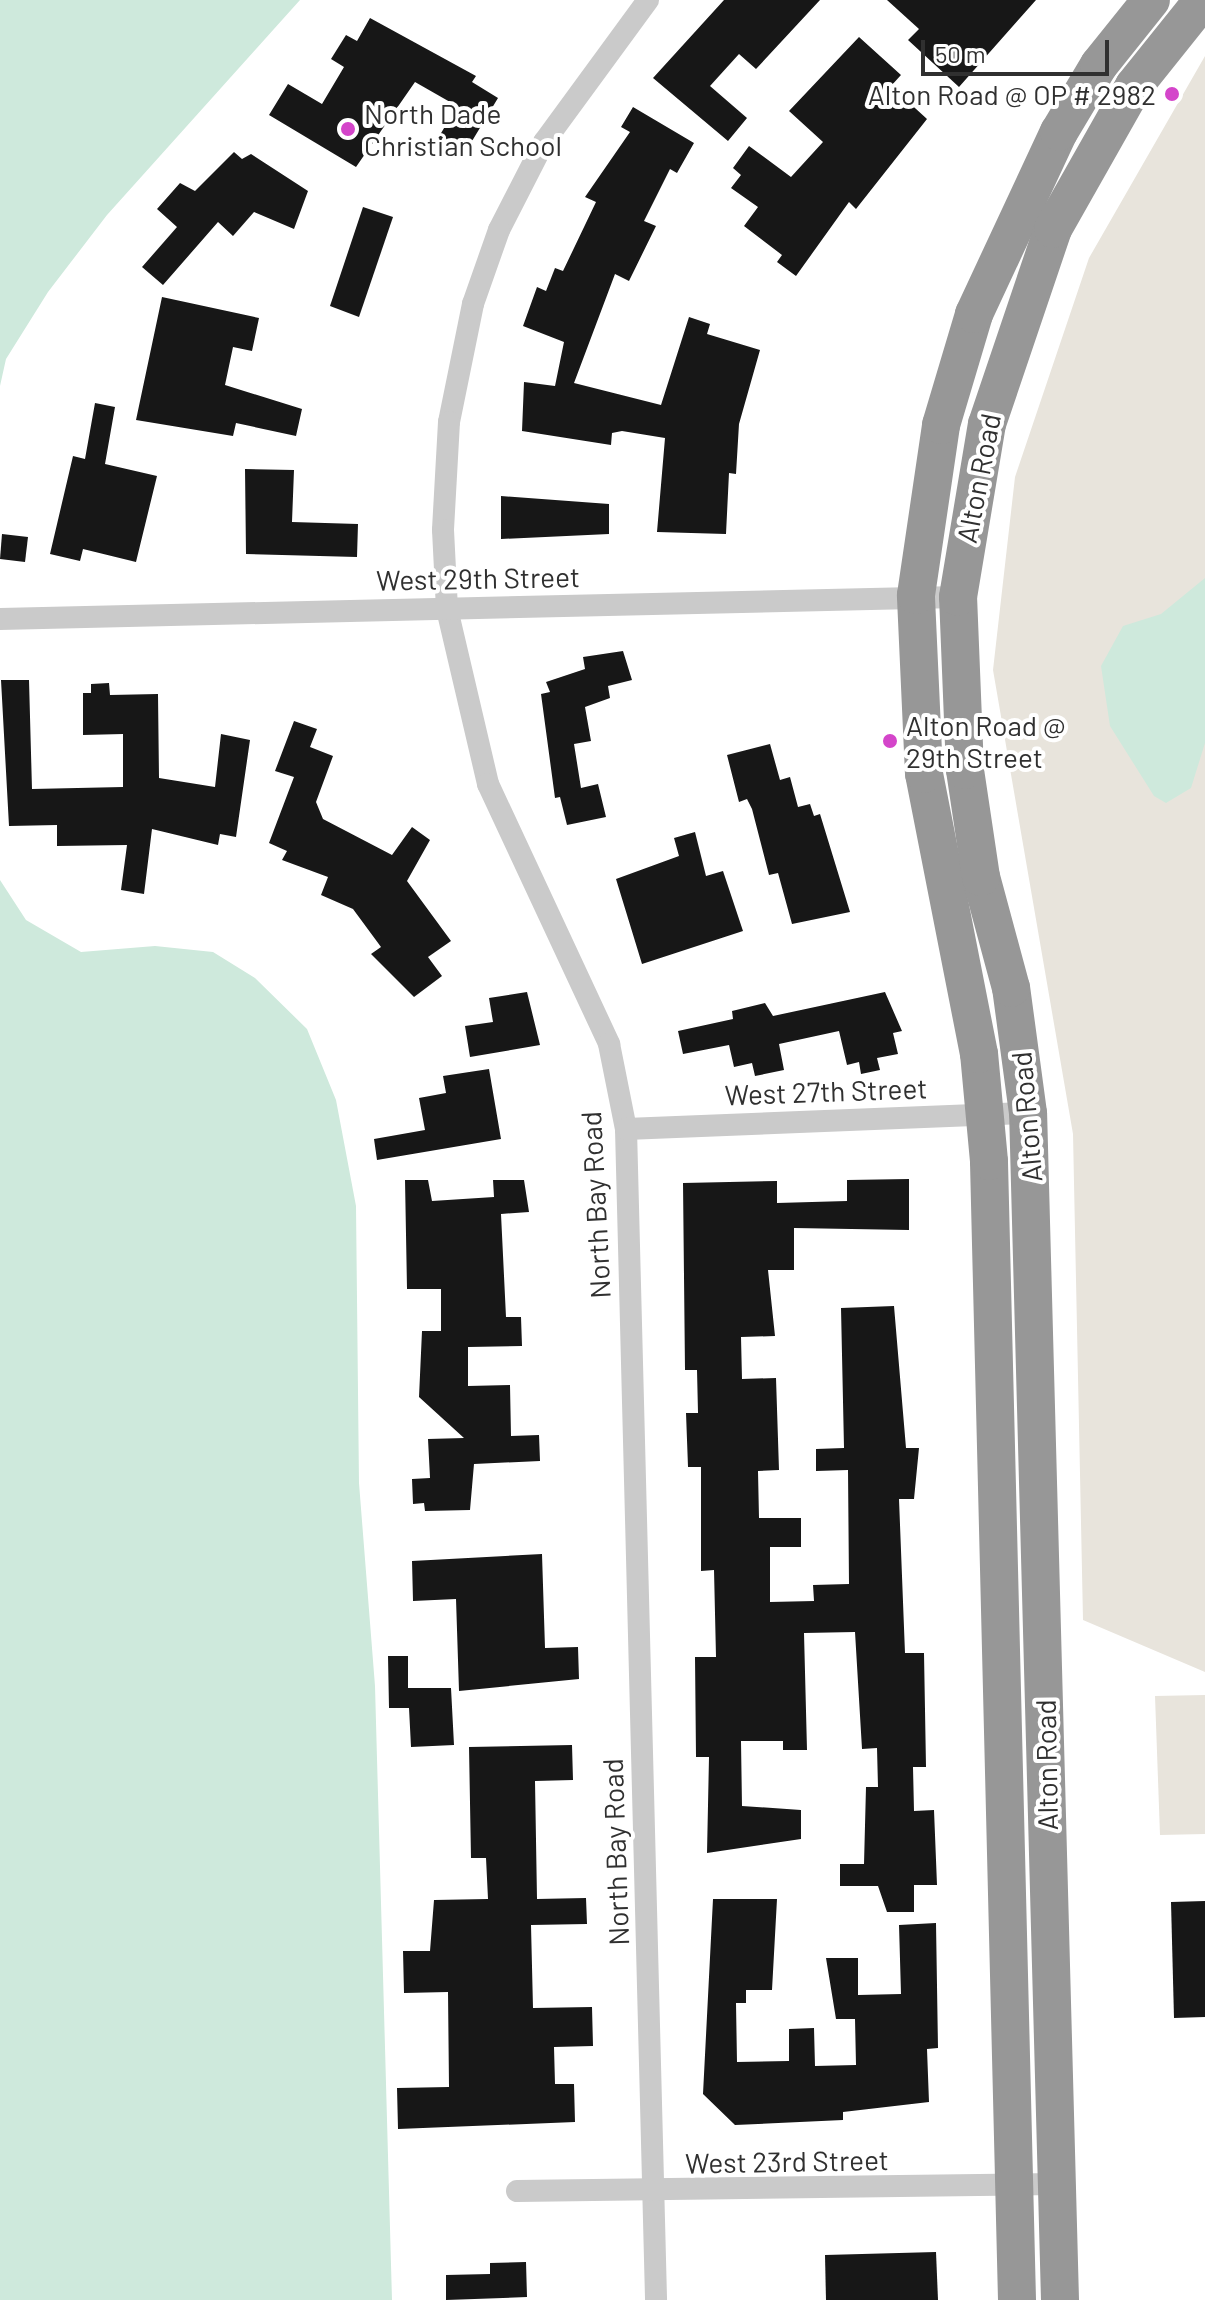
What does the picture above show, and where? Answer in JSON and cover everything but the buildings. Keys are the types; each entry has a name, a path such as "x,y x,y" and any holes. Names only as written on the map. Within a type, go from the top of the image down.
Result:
{"highway":[{"name":"Alton Road","path":"1017,2300 986,1115 924,774 916,595 941,425 974,314 1059,132 1099,65 1151,0"},
{"name":"Alton Road","path":"1060,2300 1028,1113 1011,988 981,877 965,770 958,597 987,424 1053,229 1134,86 1203,0"}],"street":[{"name":"North Bay Road","path":"648,0 544,142 473,304 449,422 447,609 488,784 609,1044 626,1129 656,2300"},
{"name":"West 29th Street","path":"2,619 916,595 958,597"},
{"name":"West 27th Street","path":"626,1129 1028,1113"},
{"name":"West 23rd Street","path":"517,2191 654,2193 1057,2184"}],"shaded area":[{"path":"0,0 300,0 107,215 48,292 6,359 0,386"},
{"path":"1205,56 1205,1672 1083,1620 1073,1134 993,670 1015,477 1089,258"},
{"path":"1205,578 1205,743 1191,788 1166,803 1154,796 1110,726 1101,666 1123,626 1161,614"},
{"path":"0,880 26,920 81,952 155,946 213,952 255,978 307,1029 336,1100 356,1206 359,1483 375,1686 392,2300 0,2300"},
{"path":"1205,1695 1205,1834 1160,1835 1155,1696"}],"place":[{"name":"Alton Road @ OP # 2982","path":"1172,94"},
{"name":"North Dade Christian School","path":"348,129"},
{"name":"Alton Road @ 29th Street","path":"890,741"}]}
